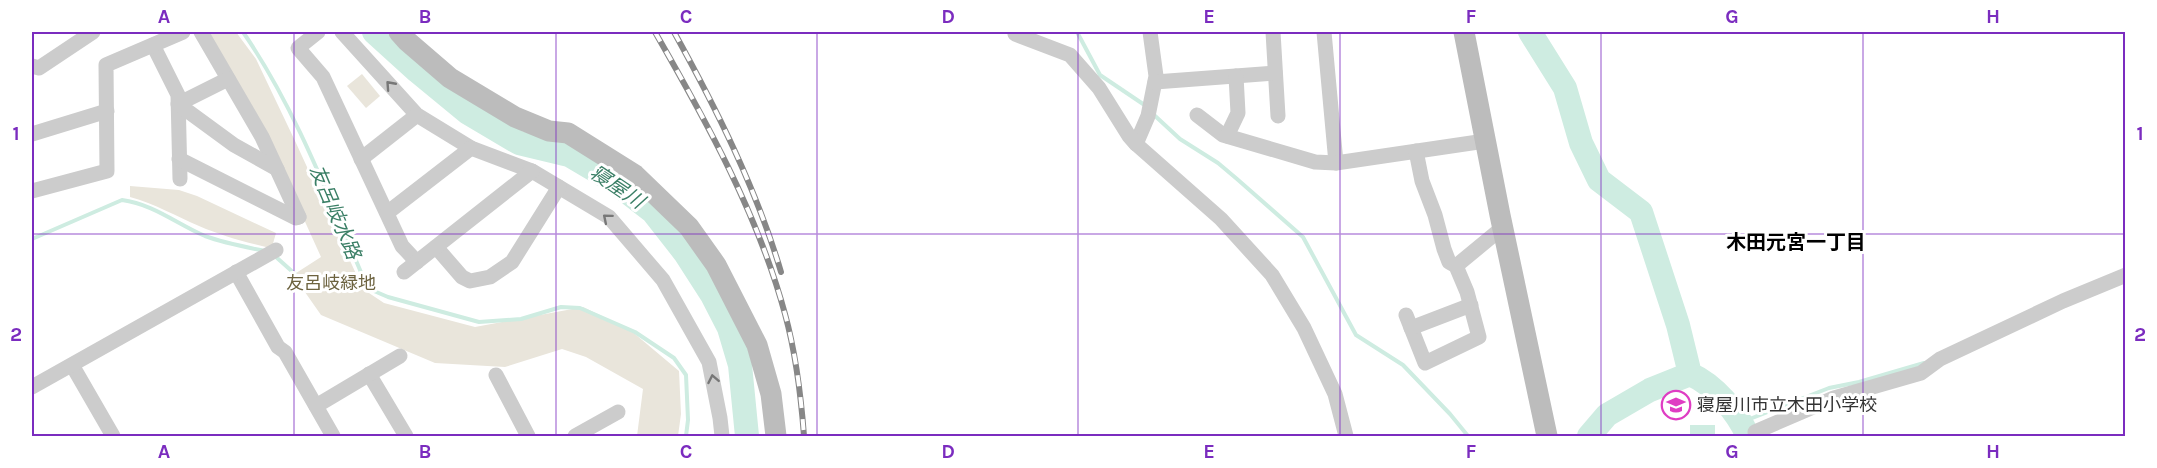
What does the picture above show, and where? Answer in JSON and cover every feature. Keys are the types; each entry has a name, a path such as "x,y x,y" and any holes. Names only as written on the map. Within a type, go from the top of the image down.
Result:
{"street":[{"path":"32,66 39,68 93,32"},
{"path":"32,191 107,171 106,65 183,32"},
{"path":"179,159 296,218 299,216 262,138 201,32"},
{"path":"318,32 298,48 323,77 402,246 417,262"},
{"path":"342,32 417,115 471,148 532,171 609,217 663,280 709,362 722,436"},
{"path":"399,32 450,78 515,117 549,131 568,133 635,175 689,227 716,265 758,345 771,394 776,436"},
{"path":"1137,144 1149,110 1156,76 1150,32"},
{"path":"1273,32 1278,116"},
{"path":"1324,32 1336,163"},
{"path":"1464,32 1502,228 1547,436"},
{"path":"1016,34 1070,55 1099,88 1129,136 1221,219 1272,275 1304,328 1335,394 1346,436"},
{"path":"153,45 178,95 180,179"},
{"path":"1155,82 1275,73"},
{"path":"1227,136 1238,113 1236,76"},
{"path":"178,104 228,79"},
{"path":"178,104 234,145 277,170"},
{"path":"32,134 106,111"},
{"path":"361,159 417,115"},
{"path":"1197,115 1223,135 1315,162 1336,163 1485,141"},
{"path":"387,213 471,148"},
{"path":"1416,151 1422,181 1435,215 1444,249 1449,262 1456,266 1471,305 1479,337 1425,363 1409,321 1471,305"},
{"path":"404,272 532,171"},
{"path":"436,247 462,277 470,281 490,277 512,262 559,187"},
{"path":"1456,266 1502,228"},
{"path":"32,387 276,250"},
{"path":"236,272 278,347 285,352 333,436"},
{"path":"1755,432 1834,398 1921,373 1940,359 2063,301 2126,275"},
{"path":"316,406 400,356"},
{"path":"72,365 113,436"},
{"path":"369,374 406,436"},
{"path":"496,375 528,436"},
{"path":"575,436 618,412"}],"green space":[{"name":"友呂岐緑地","path":"206,32 236,32 256,59 363,289 384,303 475,327 583,307 629,329 679,371 681,414 678,436 637,436 643,389 586,357 562,349 505,367 435,363 321,315 293,275 321,257 292,193"},
{"path":"362,74 380,96 366,108 347,86"},
{"path":"130,186 179,190 197,196 276,233 272,247 216,233 130,197"}],"shaded area":[{"path":"1690,425 1715,425 1715,436 1690,436"}],"waterway":[{"name":"友呂岐水路","path":"243,32 262,61 295,123 366,284 374,291 388,297 479,322 521,319 561,307 580,308 635,332 674,358 686,375 688,420 686,436"},
{"name":"寝屋川","path":"374,32 468,113 519,143 569,155 613,181 653,212 685,253 712,295 729,328 740,365 747,436"},
{"path":"1077,32 1100,75 1146,106"},
{"path":"1530,32 1565,88 1581,143 1599,180 1641,212 1678,325 1690,374 1708,385 1724,400 1748,436"},
{"path":"1153,114 1180,139 1218,163 1303,237 1356,335 1403,365 1468,436"},
{"path":"32,239 122,200 155,210 205,236 265,251"},
{"path":"276,257 295,274"},
{"path":"1742,422 1829,388 1859,382 1924,363"},
{"path":"1589,436 1607,415 1650,390 1690,374"}],"railway":[{"path":"655,32 729,169 774,277 789,329 798,375 804,436"},
{"path":"674,32 734,149 760,210 781,272"}],"place":[{"name":"寝屋川市立木田小学校","path":"1676,405"}],"district":[{"name":"木田元宮一丁目","path":"1796,242"}]}
